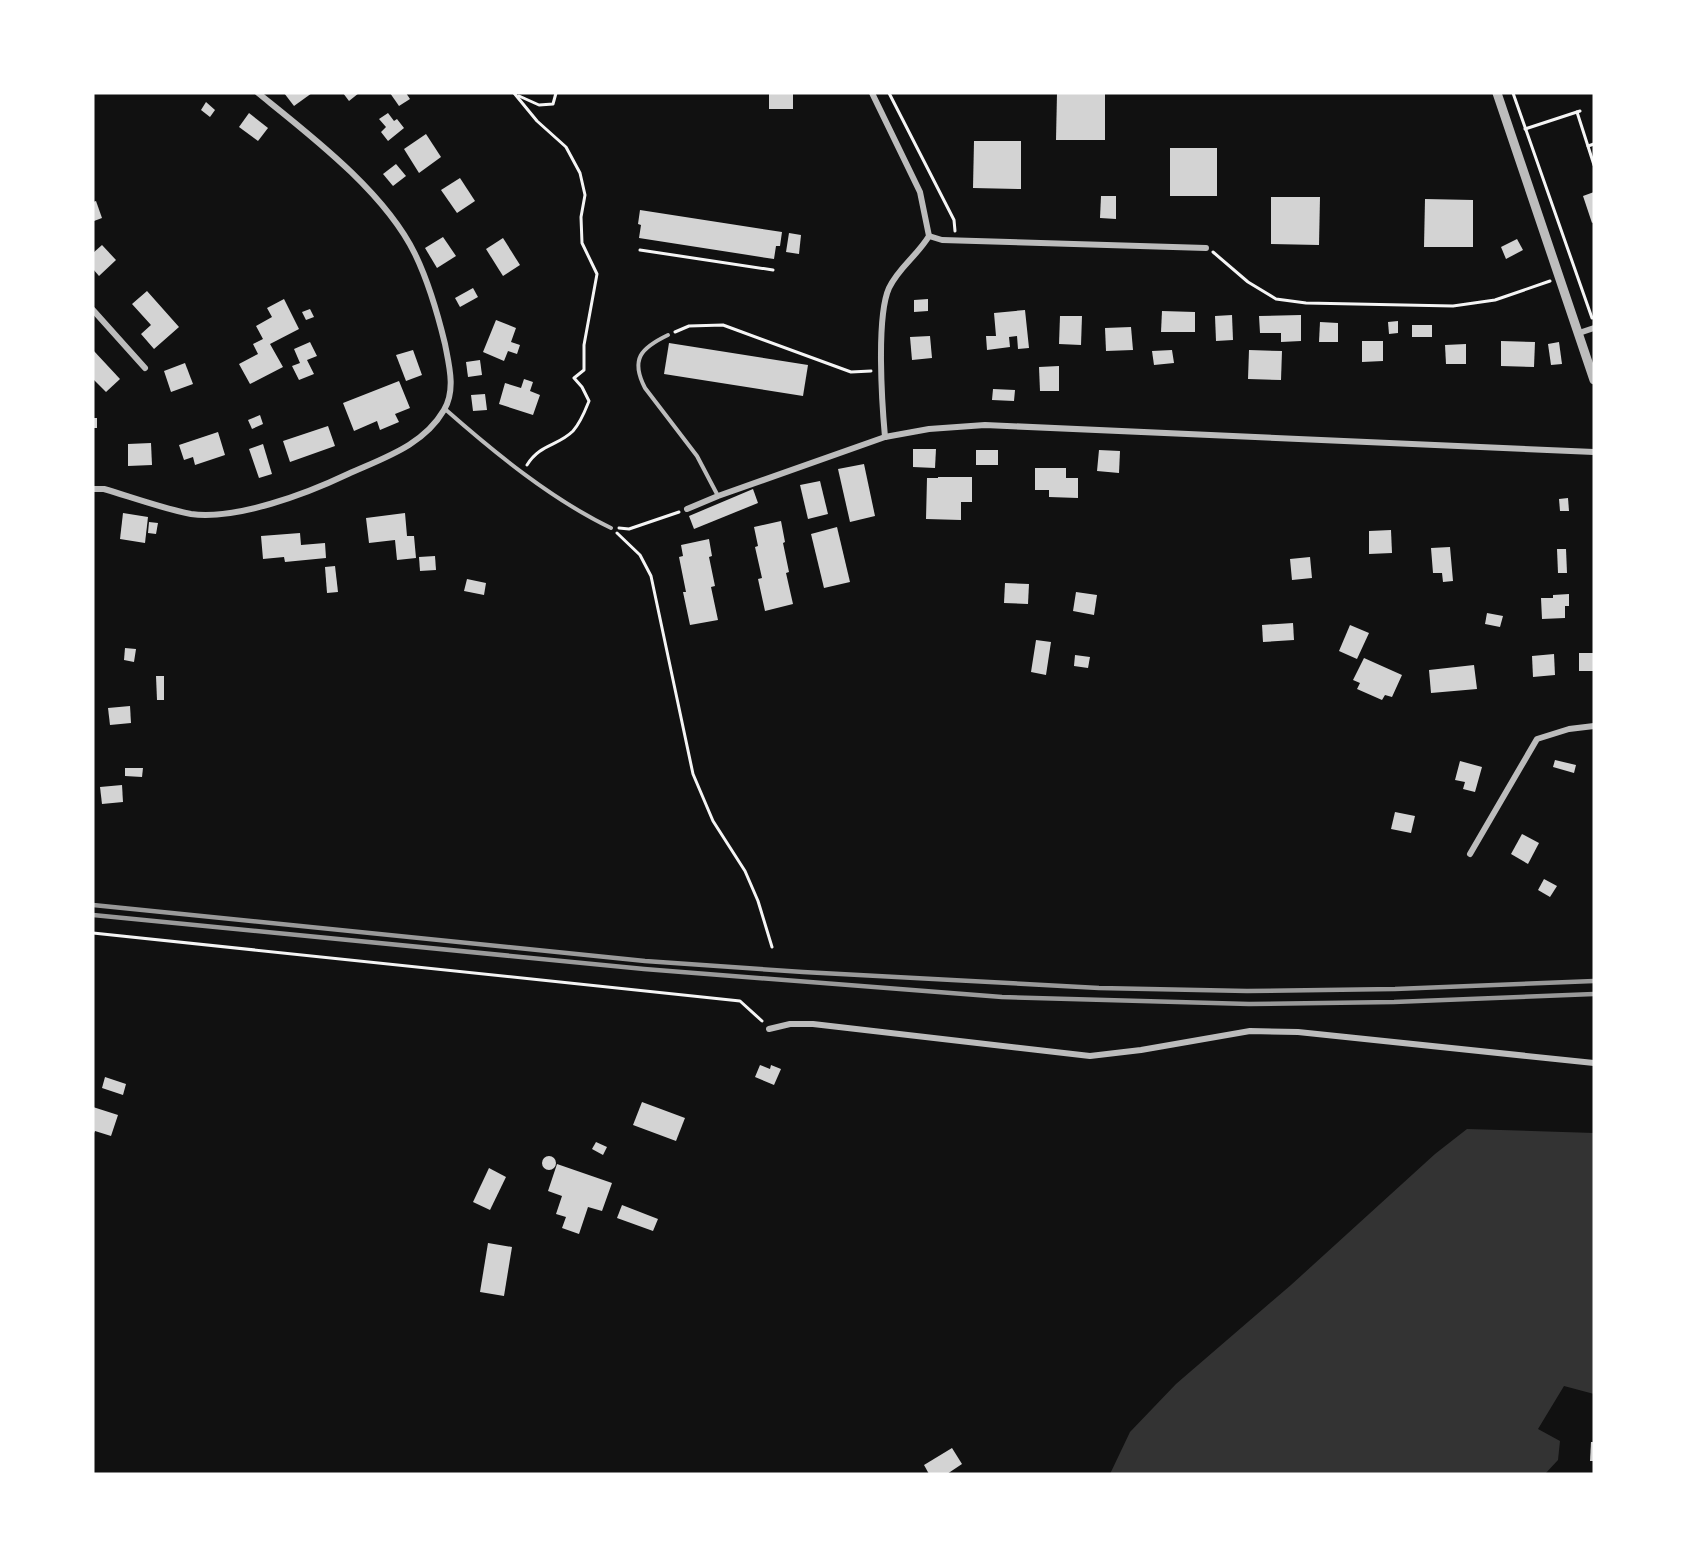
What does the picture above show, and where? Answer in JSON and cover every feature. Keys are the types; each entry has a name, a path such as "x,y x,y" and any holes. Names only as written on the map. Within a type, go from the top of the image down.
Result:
{"street":[{"path":"93,489 104,489 191,514 225,515 260,507 337,479 402,450 425,433 445,409 450,392 450,370 440,322 415,254 392,218 365,187 309,135 258,93"},
{"path":"872,93 920,192 929,236 915,256 904,264 888,290 882,371 885,437"},
{"path":"1497,93 1594,380"},
{"path":"929,236 942,240 1206,248"},
{"path":"93,310 145,368"},
{"path":"1578,333 1594,326"},
{"path":"687,509 885,437 928,429 985,425 1594,452"},
{"path":"1470,854 1537,739 1569,729 1594,726"},
{"path":"769,1029 790,1024 813,1024 1090,1056 1141,1050 1250,1031 1298,1032 1594,1063"}],"lane":[{"path":"668,335 651,343 642,351 638,359 640,378 645,388 697,456 718,496"},
{"path":"445,409 545,489 611,528"}],"path":[{"path":"516,94 539,105 553,105 555,93"},
{"path":"889,93 954,220 956,240"},
{"path":"1513,93 1594,326"},
{"path":"516,94 537,121 566,147 580,173 585,195 581,217 582,243 597,274 584,345 584,370 574,378 589,401 583,416 572,431 534,453 522,471"},
{"path":"1512,134 1579,111 1594,165"},
{"path":"1588,146 1594,144"},
{"path":"1206,248 1248,282 1276,299 1306,303 1453,306 1495,300 1559,278"},
{"path":"640,250 773,270"},
{"path":"668,335 689,326 723,325 851,372 882,371"},
{"path":"611,528 629,529 687,509"},
{"path":"611,528 640,555 651,576 693,774 713,821 745,871 758,901 772,947"},
{"path":"93,933 740,1001 756,1013 769,1029"}],"shaded area":[{"path":"1467,1129 1594,1133 1594,1394 1564,1386 1538,1429 1560,1441 1558,1460 1545,1474 1110,1474 1130,1432 1176,1384 1291,1285 1435,1154"}],"building":[{"path":"284,93 312,93 294,106"},
{"path":"343,93 359,93 349,101"},
{"path":"390,93 406,93 410,99 399,106"},
{"path":"769,93 793,93 793,109 769,109"},
{"path":"1057,93 1105,93 1105,140 1056,140"},
{"path":"206,102 215,110 210,117 201,110"},
{"path":"249,113 268,128 258,141 239,127"},
{"path":"388,113 404,128 388,141 381,132 386,127 379,119"},
{"path":"426,134 441,157 419,173 404,149"},
{"path":"974,141 1021,141 1021,189 973,188"},
{"path":"1170,148 1217,148 1217,196 1170,196"},
{"path":"396,164 406,176 393,186 383,174"},
{"path":"460,178 475,201 457,213 441,190"},
{"path":"1594,192 1594,222 1592,223 1583,196"},
{"path":"1101,196 1116,196 1116,219 1100,218"},
{"path":"1271,197 1320,197 1319,245 1271,244"},
{"path":"1425,199 1473,200 1473,247 1424,247"},
{"path":"96,201 102,218 94,221 93,202"},
{"path":"640,210 782,232 780,246 776,246 774,259 639,238"},
{"path":"789,233 801,235 799,254 786,252"},
{"path":"443,237 456,256 437,268 425,248"},
{"path":"503,238 520,265 503,276 486,249"},
{"path":"1517,239 1523,250 1506,259 1501,247"},
{"path":"102,245 116,260 99,276 93,269 93,253"},
{"path":"473,288 478,297 460,307 455,298"},
{"path":"147,291 179,327 154,349 141,334 151,325 132,304"},
{"path":"284,299 299,329 270,344 283,367 250,384 239,364 258,354 253,344 263,339 256,326 272,317 267,308"},
{"path":"928,299 928,311 914,312 914,300"},
{"path":"310,309 314,317 306,320 302,312"},
{"path":"1025,310 1029,348 1018,349 1017,336 1009,337 1010,347 987,350 986,336 996,336 994,313"},
{"path":"1162,311 1195,312 1195,332 1161,332"},
{"path":"1232,315 1233,340 1216,341 1215,316"},
{"path":"1301,315 1301,341 1281,342 1281,333 1260,333 1259,316"},
{"path":"1060,316 1082,316 1081,345 1059,344"},
{"path":"496,320 516,328 511,342 520,345 517,354 508,351 504,361 483,352"},
{"path":"1398,321 1398,333 1389,334 1388,322"},
{"path":"1320,322 1338,323 1338,342 1319,342"},
{"path":"1412,325 1432,325 1432,337 1412,337"},
{"path":"1131,327 1133,350 1106,351 1105,328"},
{"path":"930,336 932,358 912,360 910,337"},
{"path":"1362,341 1383,341 1383,361 1362,362"},
{"path":"1501,341 1535,342 1534,367 1501,366"},
{"path":"310,342 317,356 307,360 314,374 299,380 292,366 300,363 294,349"},
{"path":"1559,342 1562,364 1551,365 1548,344"},
{"path":"669,343 808,365 803,396 664,374"},
{"path":"1466,344 1466,364 1446,364 1445,345"},
{"path":"93,350 120,379 106,392 93,379"},
{"path":"413,350 422,375 406,381 396,355"},
{"path":"1172,350 1174,363 1154,365 1152,351"},
{"path":"1249,350 1282,351 1281,380 1248,379"},
{"path":"480,360 482,375 468,377 466,362"},
{"path":"185,363 193,384 171,392 164,371"},
{"path":"1059,366 1059,391 1040,391 1039,367"},
{"path":"524,379 533,382 530,391 540,395 533,415 499,404 505,383 521,388"},
{"path":"399,381 410,408 395,414 399,422 380,430 377,421 354,431 343,403"},
{"path":"993,389 1015,390 1014,401 992,400"},
{"path":"485,394 487,410 473,411 471,395"},
{"path":"260,415 263,424 252,429 248,420"},
{"path":"93,418 97,418 97,428 93,428"},
{"path":"328,426 335,446 290,462 283,441"},
{"path":"218,432 225,455 195,465 193,457 184,460 179,445"},
{"path":"151,443 152,465 128,466 128,444"},
{"path":"263,444 272,474 259,478 249,449"},
{"path":"913,449 936,449 935,468 913,467"},
{"path":"976,450 998,450 998,465 976,465"},
{"path":"1099,450 1120,451 1119,473 1097,471"},
{"path":"864,464 875,516 850,522 838,469"},
{"path":"1035,468 1066,468 1066,478 1078,478 1078,498 1049,497 1049,490 1035,490"},
{"path":"972,477 972,502 961,502 961,520 926,519 927,478"},
{"path":"820,481 828,514 808,519 800,485"},
{"path":"753,489 758,503 694,529 689,516"},
{"path":"1568,498 1569,511 1560,511 1559,499"},
{"path":"123,513 148,517 145,543 120,539"},
{"path":"405,513 407,536 414,536 416,558 397,560 395,540 369,543 366,518"},
{"path":"781,521 789,572 786,573 793,604 765,611 758,579 762,578 755,547 758,546 754,527"},
{"path":"149,522 158,523 156,534 148,533"},
{"path":"837,527 850,582 824,588 811,534"},
{"path":"1391,530 1392,553 1369,554 1369,531"},
{"path":"300,533 301,545 325,543 326,558 285,562 284,557 263,559 261,536"},
{"path":"709,539 712,556 709,557 715,586 711,587 718,620 690,625 679,557 683,556 681,545"},
{"path":"1450,547 1453,581 1443,582 1442,573 1433,573 1431,548"},
{"path":"1557,549 1566,549 1567,573 1558,573"},
{"path":"435,556 436,570 420,571 419,557"},
{"path":"1310,557 1312,578 1292,580 1290,559"},
{"path":"335,566 338,592 327,593 325,567"},
{"path":"467,579 486,583 484,595 464,591"},
{"path":"1005,583 1029,584 1028,604 1004,603"},
{"path":"1076,592 1097,595 1094,615 1073,611"},
{"path":"1569,594 1569,606 1565,606 1565,618 1542,619 1541,598"},
{"path":"1487,613 1503,616 1500,627 1485,624"},
{"path":"1293,623 1294,640 1263,642 1262,625"},
{"path":"1350,625 1369,633 1357,659 1339,651"},
{"path":"1036,640 1051,642 1046,675 1031,672"},
{"path":"125,648 136,649 134,662 124,660"},
{"path":"1579,653 1594,653 1594,671 1579,671"},
{"path":"1554,654 1555,675 1533,677 1532,656"},
{"path":"1075,655 1090,657 1088,668 1074,666"},
{"path":"1364,658 1402,675 1392,697 1385,695 1382,700 1357,689 1360,683 1353,680"},
{"path":"1474,665 1477,689 1431,693 1429,670"},
{"path":"156,676 164,676 164,700 157,700"},
{"path":"130,706 131,723 110,725 108,708"},
{"path":"1555,760 1576,765 1574,773 1553,767"},
{"path":"1460,761 1482,767 1475,792 1463,789 1465,782 1455,780"},
{"path":"125,768 143,768 142,777 125,776"},
{"path":"122,785 123,802 102,804 100,787"},
{"path":"1395,812 1415,816 1411,833 1391,829"},
{"path":"1522,834 1539,843 1528,864 1511,854"},
{"path":"1544,879 1557,886 1550,897 1538,890"},
{"path":"760,1065 770,1069 771,1065 781,1069 774,1085 755,1077"},
{"path":"105,1077 126,1084 123,1095 102,1088"},
{"path":"642,1102 685,1118 676,1141 633,1125"},
{"path":"93,1107 118,1115 111,1136 95,1131 93,1135"},
{"path":"596,1142 607,1147 603,1155 592,1149"},
{"path":"546,1156 552,1156 556,1163 552,1170 546,1170 542,1166 542,1160"},
{"path":"557,1164 612,1183 602,1211 588,1207 579,1234 562,1228 566,1217 556,1214 562,1196 548,1191"},
{"path":"489,1168 506,1177 490,1210 473,1202"},
{"path":"622,1205 658,1219 653,1231 617,1218"},
{"path":"488,1243 512,1247 504,1296 480,1292"},
{"path":"1591,1442 1594,1442 1594,1461 1590,1461"},
{"path":"952,1448 962,1464 947,1474 929,1474 924,1465"}],"railway":[{"path":"93,905 645,961 1099,988 1247,991 1395,989 1594,981"},
{"path":"93,915 644,969 1002,997 1249,1004 1394,1002 1594,994"}]}
